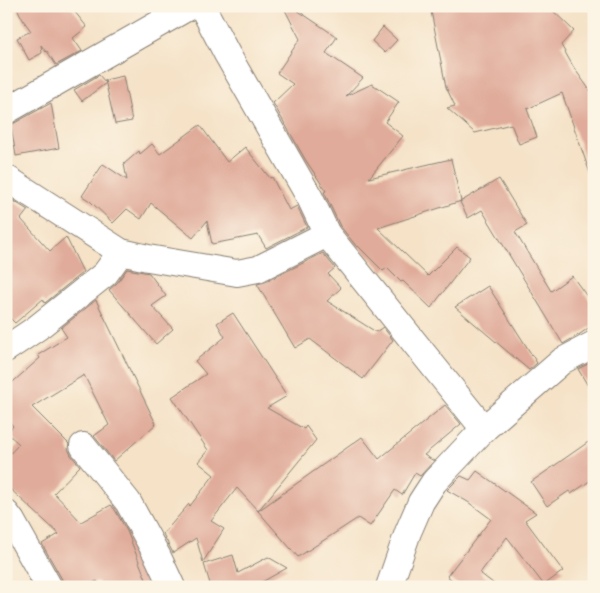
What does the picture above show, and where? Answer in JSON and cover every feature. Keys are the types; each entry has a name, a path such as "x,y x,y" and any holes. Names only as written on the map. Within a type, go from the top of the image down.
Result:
{"street":[{"path":"6,111 190,6"},
{"path":"202,6 227,54 302,183 327,234 484,429"},
{"path":"6,178 121,252 148,258 237,272 258,269 327,234"},
{"path":"6,349 37,328 105,274 121,252"},
{"path":"389,587 408,532 421,502 434,482 484,429 562,361 594,344"},
{"path":"83,446 128,502 172,587"},
{"path":"6,512 49,587"}],"building":[{"path":"16,6 70,6 87,27 73,38 82,51 56,65 41,45 42,53 29,60 17,38 31,31"},
{"path":"283,6 291,6 337,37 326,53 363,78 346,96 372,84 399,102 385,122 403,136 369,178 451,159 461,201 378,228 428,276 457,247 470,257 431,308 387,268 383,271 357,247 340,226 324,192 326,191 273,103 293,84 277,73 300,39"},
{"path":"430,6 548,6 574,31 561,45 574,68 594,96 594,175 591,176 562,93 527,109 537,137 519,144 511,124 475,133 447,108 455,106 446,87"},
{"path":"383,27 397,40 385,53 372,41"},
{"path":"99,75 106,83 82,101 74,90"},
{"path":"123,76 132,121 115,124 105,80"},
{"path":"51,103 59,148 16,156 11,125"},
{"path":"200,125 227,162 245,147 270,178 272,177 289,210 297,206 307,227 266,248 258,235 212,244 207,221 193,238 151,203 141,219 127,209 113,223 82,196 103,164 127,180 124,164 139,151 140,154 152,144 160,154"},
{"path":"499,179 527,225 515,232 551,291 572,276 594,306 594,324 563,344 482,210 468,218 460,202"},
{"path":"12,200 28,210 21,219 50,251 66,237 83,272 45,303 43,299 15,323 6,314 6,202 8,204"},
{"path":"323,253 335,268 328,274 341,288 327,301 376,332 383,327 393,340 363,379 310,339 295,348 257,284 265,282"},
{"path":"127,269 149,273 166,296 152,306 173,329 156,344 109,290 117,283"},
{"path":"488,286 537,363 529,370 455,307"},
{"path":"96,300 156,424 114,461 94,436 109,425 84,375 32,407 69,444 68,449 71,455 80,466 54,493 81,522 111,505 127,531 149,587 102,587 97,581 84,587 67,587 42,544 59,534 6,485 6,458 19,444 7,433 13,426 6,418 6,388 40,358 38,355 67,337 61,328"},
{"path":"233,313 287,396 267,408 304,429 306,426 316,440 258,511 237,488 211,521 224,529 203,562 196,538 173,553 163,534 189,504 190,506 214,475 198,462 208,450 172,397 206,374 195,361 225,337 217,323"},
{"path":"594,361 594,396 578,369"},
{"path":"445,405 461,424 424,455 434,461 420,476 415,473 402,495 395,490 370,526 358,518 298,557 258,511 362,437 379,459"},
{"path":"594,438 594,478 571,494 569,491 547,506 531,482"},
{"path":"477,471 536,513 525,520 563,571 544,585 507,537 480,573 498,587 461,587 447,576 491,519 468,502 447,490 461,476 470,480"},
{"path":"233,555 238,573 268,557 287,568 253,587 211,587 204,564"}]}
